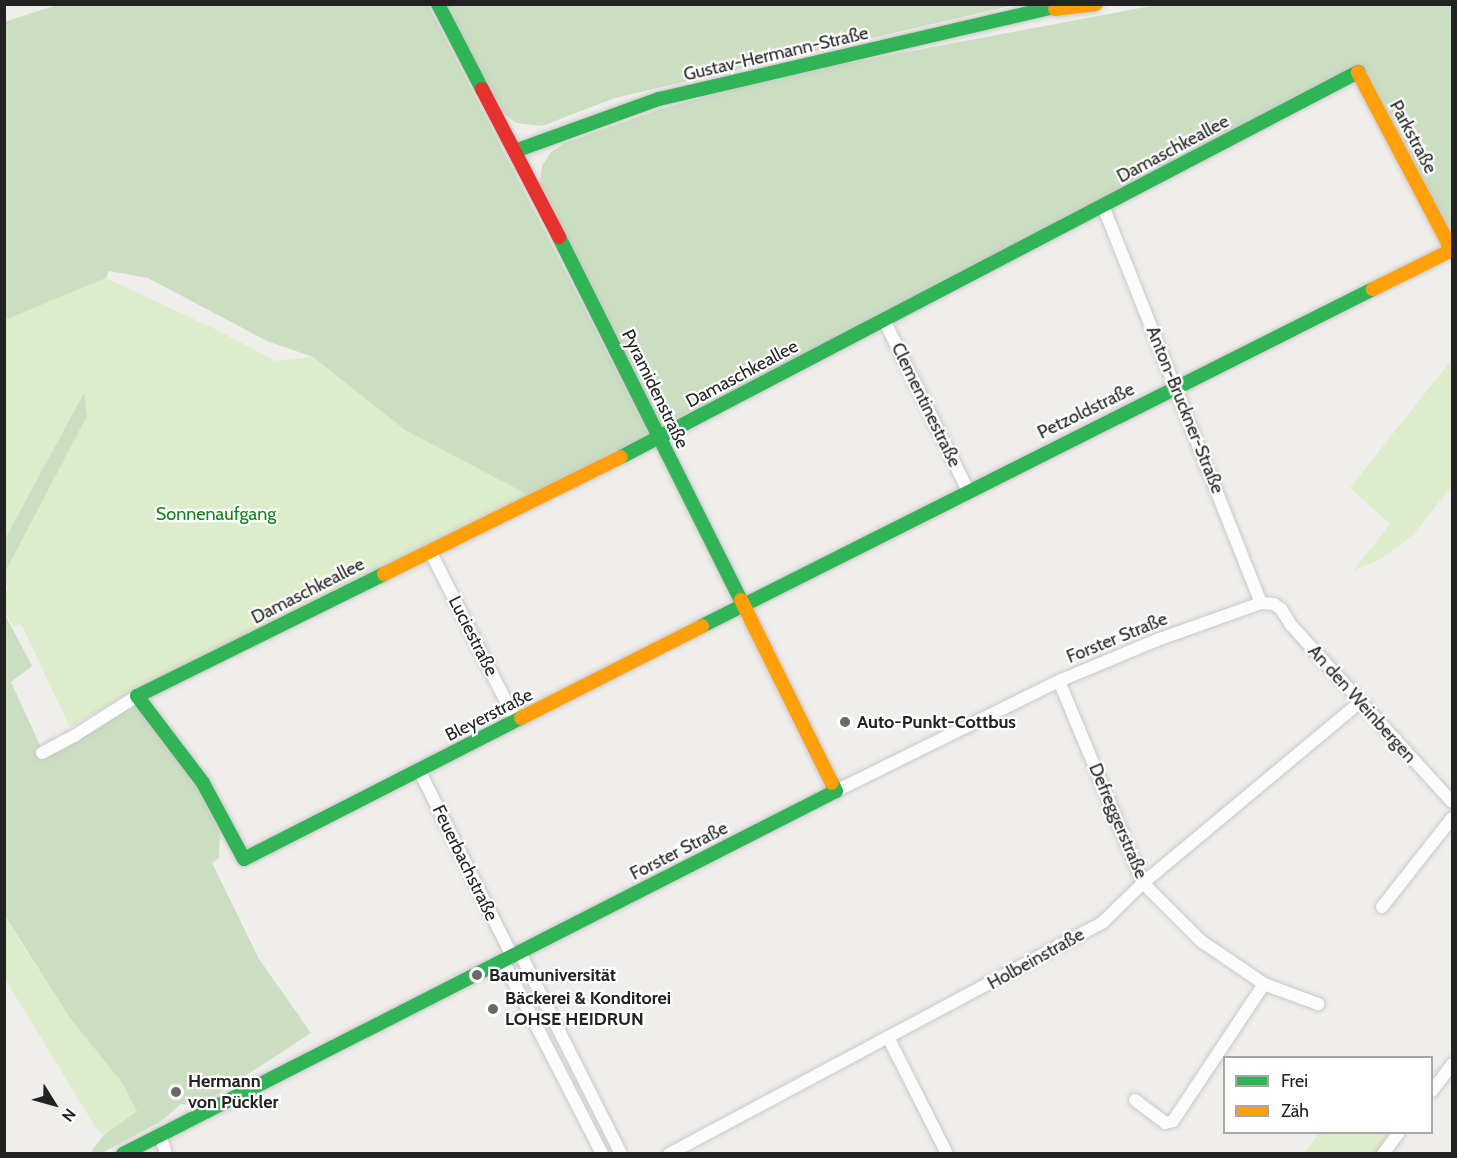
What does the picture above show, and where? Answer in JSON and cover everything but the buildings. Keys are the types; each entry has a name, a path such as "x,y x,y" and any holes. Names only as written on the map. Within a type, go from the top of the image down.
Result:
{"street":[{"name":"Pyramidenstraße","path":"438,4 515,151 836,791"},
{"name":"Gustav-Hermann-Straße","path":"1050,10 1068,4"},
{"name":"Gustav-Hermann-Straße","path":"515,151 659,99 1050,10 1096,4"},
{"name":"Damaschkeallee","path":"42,753 74,736 137,696 659,438 1358,72"},
{"name":"Parkstraße","path":"1358,72 1448,243 1448,252"},
{"name":"Anton-Bruckner-Straße","path":"1103,206 1176,387 1268,604"},
{"name":"Petzoldstraße","path":"742,607 968,490 1448,252"},
{"name":"Clementinestraße","path":"885,320 968,490"},
{"name":"Luciestraße","path":"430,550 516,721"},
{"name":"Forster Straße","path":"123,1154 836,791 1059,681 1157,640 1268,604"},
{"name":"An den Weinbergen","path":"1268,604 1452,802"},
{"name":"Bleyerstraße","path":"137,696 203,783 244,859 742,607"},
{"name":"Defreggerstraße","path":"1059,681 1143,883 1201,941 1264,984 1318,1004"},
{"name":"Holbeinstraße","path":"669,1154 889,1039 1102,923 1143,883 1360,702"},
{"name":"Feuerbachstraße","path":"419,770 512,956 602,1154"},
{"path":"1382,907 1452,818"},
{"name":"Feuerbachstraße","path":"512,956 621,1154"},
{"path":"1135,1100 1165,1123 1173,1121 1264,984"},
{"path":"889,1039 947,1154"},
{"path":"1433,1088 1452,1064"},
{"path":"1383,1154 1398,1134"},
{"path":"160,1135 166,1154"}],"green space":[{"path":"60,4 428,5 649,434 528,495 405,430 313,357 267,341 148,278 109,271 106,278 5,320 4,22"},
{"path":"447,5 1014,5 615,98 542,126 516,123 500,110"},
{"path":"1156,5 1452,5 1452,245 1361,66 661,427 540,184 542,166 551,152 565,143 658,110 774,77"},
{"name":"Sonnenaufgang","path":"106,278 217,330 276,361 313,357 405,430 528,495 133,691 70,727 21,624 13,626 5,613 5,592 9,588 4,572 87,416 84,395 5,539 5,320"},
{"path":"1452,359 1452,486 1413,535 1379,560 1354,570 1390,524 1350,488"},
{"path":"84,393 87,416 5,572 5,539"},
{"path":"4,613 32,666 11,682 45,756 136,703 197,785 220,833 219,858 212,863 259,959 311,1033 199,1106 181,1104 160,1122 102,1153 93,1153 92,1150 104,1135 137,1111 123,1084 70,1018 5,916"},
{"path":"4,916 70,1018 123,1084 137,1111 104,1135 96,1128 5,979"},
{"path":"1318,1134 1395,1134 1380,1153 1303,1154"}],"traffic: fast":[{"path":"438,4 482,89"},
{"path":"515,151 659,99 1068,4"},
{"path":"621,457 1358,72"},
{"path":"559,237 741,600"},
{"path":"702,626 1373,289"},
{"path":"384,574 137,696 203,783 244,859 521,718"},
{"path":"123,1154 836,791 832,783"}],"traffic: slow":[{"path":"1055,9 1096,4"},
{"path":"1358,72 1448,243 1448,252 1373,289"},
{"path":"384,574 621,457"},
{"path":"741,600 832,783"},
{"path":"521,718 702,626"}],"traffic: jam":[{"path":"482,89 559,237"}],"place":[{"name":"Auto-Punkt-Cottbus","path":"845,722"},
{"name":"Baumuniversität","path":"477,975"},
{"name":"Bäckerei & Konditorei LOHSE HEIDRUN","path":"493,1009"},
{"name":"Hermann von Pückler","path":"176,1092"}]}
